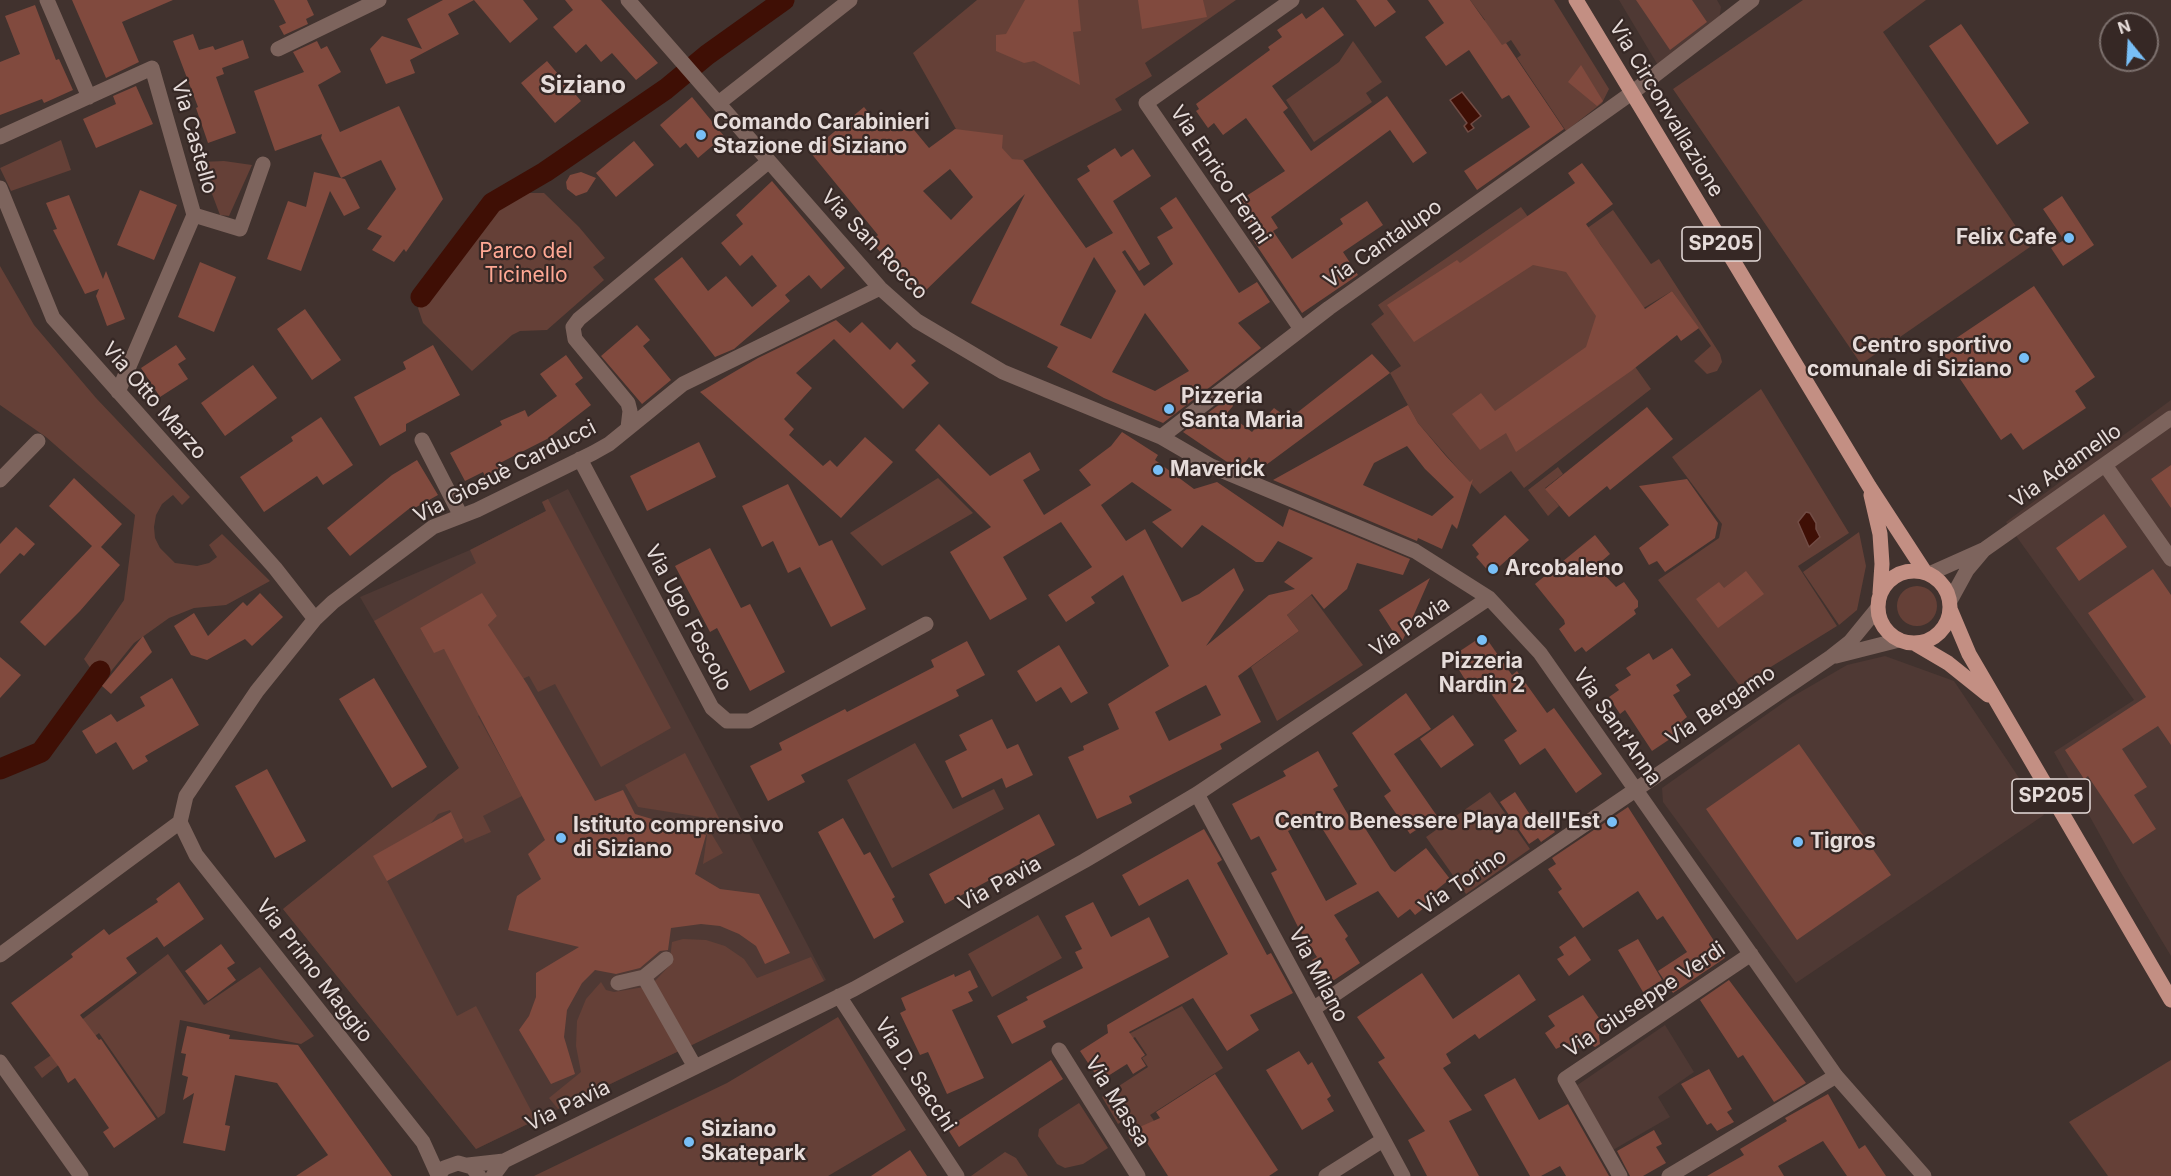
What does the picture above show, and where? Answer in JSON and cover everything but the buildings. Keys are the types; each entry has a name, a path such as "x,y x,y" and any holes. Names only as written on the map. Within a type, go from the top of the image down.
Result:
{"main road":[{"name":"Via Circonvallazione","path":"1576,0 1869,486"},
{"name":"SP205","path":"1869,486 1927,573 1939,580 1969,654 2171,1000"},
{"name":"SP205","path":"1869,486 1880,534 1882,564 1877,609 1884,628 1965,675 1997,703"},
{"path":"1880,594 1887,582 1898,574 1911,570 1927,573"},
{"path":"1907,642 1934,637 1942,629 1950,605"}],"street":[{"path":"47,0 89,97"},
{"path":"278,50 379,0"},
{"name":"Via San Rocco","path":"628,0 720,102 768,162 880,288 917,321 1003,372 1161,437"},
{"path":"720,102 850,0"},
{"name":"Via Enrico Fermi","path":"1292,0 1146,103 1300,330"},
{"name":"Via Cantalupo","path":"1161,437 1300,330 1633,92 1752,0"},
{"name":"Via Castello","path":"0,137 152,68 194,215 118,392"},
{"path":"628,428 630,411 628,403 572,336 574,324 768,162"},
{"name":"Via Castello","path":"194,215 240,229 263,164"},
{"name":"Via Otto Marzo","path":"0,188 53,318 275,568 315,619"},
{"name":"Via Giosuè Carducci","path":"180,822 186,796 257,691 315,619 433,527 461,516 609,444 683,384 880,288"},
{"name":"Via Adamello","path":"1985,549 2171,418"},
{"name":"Via Sant'Anna","path":"1161,437 1211,466 1415,551 1489,598 1540,653 1836,1076 1924,1176"},
{"path":"422,440 461,516"},
{"path":"0,480 38,441"},
{"name":"Via Ugo Foscolo","path":"580,459 712,708 727,721 749,720 926,624"},
{"path":"2105,465 2171,559"},
{"path":"1927,573 1985,549"},
{"path":"1950,605 1967,570 1985,549"},
{"name":"Via Pavia","path":"468,1168 504,1161 839,996 1084,861 1197,794 1489,598"},
{"name":"Via Bergamo","path":"1636,790 1831,657 1850,642 1877,609"},
{"name":"Via Bergamo","path":"1831,657 1907,642"},
{"name":"Via Torino","path":"1313,1009 1636,790"},
{"name":"Via Milano","path":"1197,794 1402,1176"},
{"path":"0,955 180,822"},
{"name":"Via Primo Maggio","path":"180,822 196,855 423,1142 438,1176 444,1168 468,1168"},
{"name":"Via Giuseppe Verdi","path":"1620,1176 1565,1079 1751,954"},
{"path":"618,983 644,977 666,959"},
{"path":"644,977 695,1067"},
{"name":"Via D. Sacchi","path":"839,996 957,1176"},
{"name":"Via Massa","path":"1059,1050 1138,1176"},
{"path":"0,1062 81,1176"},
{"path":"1669,1176 1836,1076"},
{"path":"1326,1176 1383,1140"},
{"name":"Via Primo Maggio","path":"423,1142 468,1168"},
{"name":"Via Pavia","path":"493,1176 504,1161"}],"shaded area":[{"path":"1619,0 1717,0 1721,7 1719,20 1659,67"},
{"path":"1462,92 1481,116 1471,124 1474,128 1468,132 1464,126 1467,123 1450,100"},
{"path":"2171,400 2171,956 2120,871 2054,752 2134,700 2006,522"},
{"name":"Istituto comprensivo di Siziano","path":"568,489 826,980 476,1149 283,909 459,768 360,597 470,550 546,511 542,502"},
{"path":"1806,512 1810,513 1816,523 1820,537 1809,547 1798,522"},
{"path":"1885,656 1954,681 2044,815 1796,983 1663,802 1662,788 1790,698 1847,665"},
{"path":"1665,1025 1694,1072 1658,1097 1670,1117 1613,1150 1576,1086"}],"green space":[{"path":"977,0 1236,0 1145,63 1152,76 1115,99 1122,110 1022,161 969,152 913,53"},
{"path":"1470,0 1554,0 1609,89 1602,103 1566,131 1517,58 1521,55 1511,40 1489,54 1473,29 1485,20"},
{"path":"1803,0 1926,0 1883,32 2030,247 1861,364 1673,89"},
{"path":"1353,41 1382,82 1366,93 1372,102 1314,142 1286,100 1339,62"},
{"path":"61,140 71,170 11,191 0,168"},
{"path":"224,161 252,165 229,216 220,215 200,162"},
{"name":"Parco del Ticinello","path":"526,193 544,193 579,227 605,258 593,267 604,280 547,330 520,331 512,335 472,371 423,323 418,308 480,219 499,205"},
{"path":"1521,207 1651,389 1524,488 1511,471 1480,494 1418,423 1390,373 1401,366 1371,324 1384,314 1378,305"},
{"path":"1613,210 1651,264 1659,259 1720,354 1722,362 1717,371 1707,374 1694,361 1711,346 1672,291 1642,309 1600,244 1586,229"},
{"path":"0,266 34,325 96,398 190,497 182,505 173,495 162,504 156,515 154,527 155,538 160,548 175,563 197,566 209,563 217,557 209,545 222,534 270,581 226,605 194,608 169,618 134,643 108,675 91,669 84,659 124,600 135,515 46,437 0,405"},
{"path":"1761,389 1849,533 1798,566 1837,626 1740,686 1658,580 1719,538 1722,524 1672,457"},
{"path":"1558,467 1563,474 1545,488 1559,506 1548,516 1528,490"},
{"path":"938,478 973,513 882,566 850,533"},
{"path":"548,499 671,728 601,767 555,684 538,692 529,676 516,682 488,625 497,616 482,594 420,628 434,652 444,649 489,709 478,716 522,796 483,816 491,832 465,843 450,810 438,814 387,881 457,1016 476,1006 536,1120 476,1149 283,909 459,768 374,621 476,563 470,550 546,511 542,502"},
{"path":"1859,532 1866,566 1857,610 1839,625 1803,572"},
{"path":"1917,586 1925,587 1931,592 1936,598 1936,614 1931,620 1925,625 1917,626 1909,625 1903,620 1898,614 1897,606 1898,598 1903,592 1909,587"},
{"path":"1311,595 1363,665 1277,721 1251,667 1299,631 1287,615"},
{"path":"915,743 953,809 994,789 1004,809 892,868 847,780"},
{"path":"685,753 720,820 638,807 625,785"},
{"path":"1490,792 1530,849 1466,894 1426,837"},
{"path":"677,822 711,833 723,853 703,864 707,835"},
{"path":"1038,915 1062,958 992,997 968,954"},
{"path":"683,939 706,940 725,946 744,959 757,978 811,957 824,981 690,1046 654,982 669,966 672,942"},
{"path":"168,954 204,1005 260,967 314,1036 301,1044 180,1020 165,1113 158,1118 99,1033 42,1078 34,1067 77,1037 71,1028"},
{"path":"601,982 606,990 614,992 644,987 679,1051 558,1109 549,1098 581,1072 576,1046 577,1021 586,999"},
{"path":"1182,1006 1223,1068 1150,1115 1161,1131 1139,1133 1126,1119 1118,1124 1102,1097 1148,1067 1142,1058 1147,1055 1135,1037 1128,1041 1125,1036"},
{"path":"838,1017 906,1130 828,1176 534,1176 727,1083"},
{"path":"2171,1060 2171,1176 2108,1176 2069,1122"},
{"path":"1079,1103 1108,1148 1083,1164 1065,1168 1057,1164 1038,1136 1039,1129"},
{"path":"1005,1152 1016,1158 1028,1176 971,1176"}],"waterway":[{"path":"421,297 492,203 545,172 666,89 707,55 784,0"},
{"path":"0,769 41,752 100,671"}],"place":[{"name":"Comando Carabinieri Stazione di Siziano","path":"701,135"},
{"name":"Felix Cafe","path":"2069,238"},
{"name":"Centro sportivo comunale di Siziano","path":"2024,358"},
{"name":"Pizzeria Santa Maria","path":"1169,409"},
{"name":"Maverick","path":"1158,470"},
{"name":"Arcobaleno","path":"1493,569"},
{"name":"Pizzeria Nardin 2","path":"1482,640"},
{"name":"Centro Benessere Playa dell'Est","path":"1612,822"},
{"name":"Istituto comprensivo di Siziano","path":"561,838"},
{"name":"Tigros","path":"1798,842"},
{"name":"Siziano Skatepark","path":"689,1142"}],"district":[{"name":"Siziano","path":"583,86"}]}
